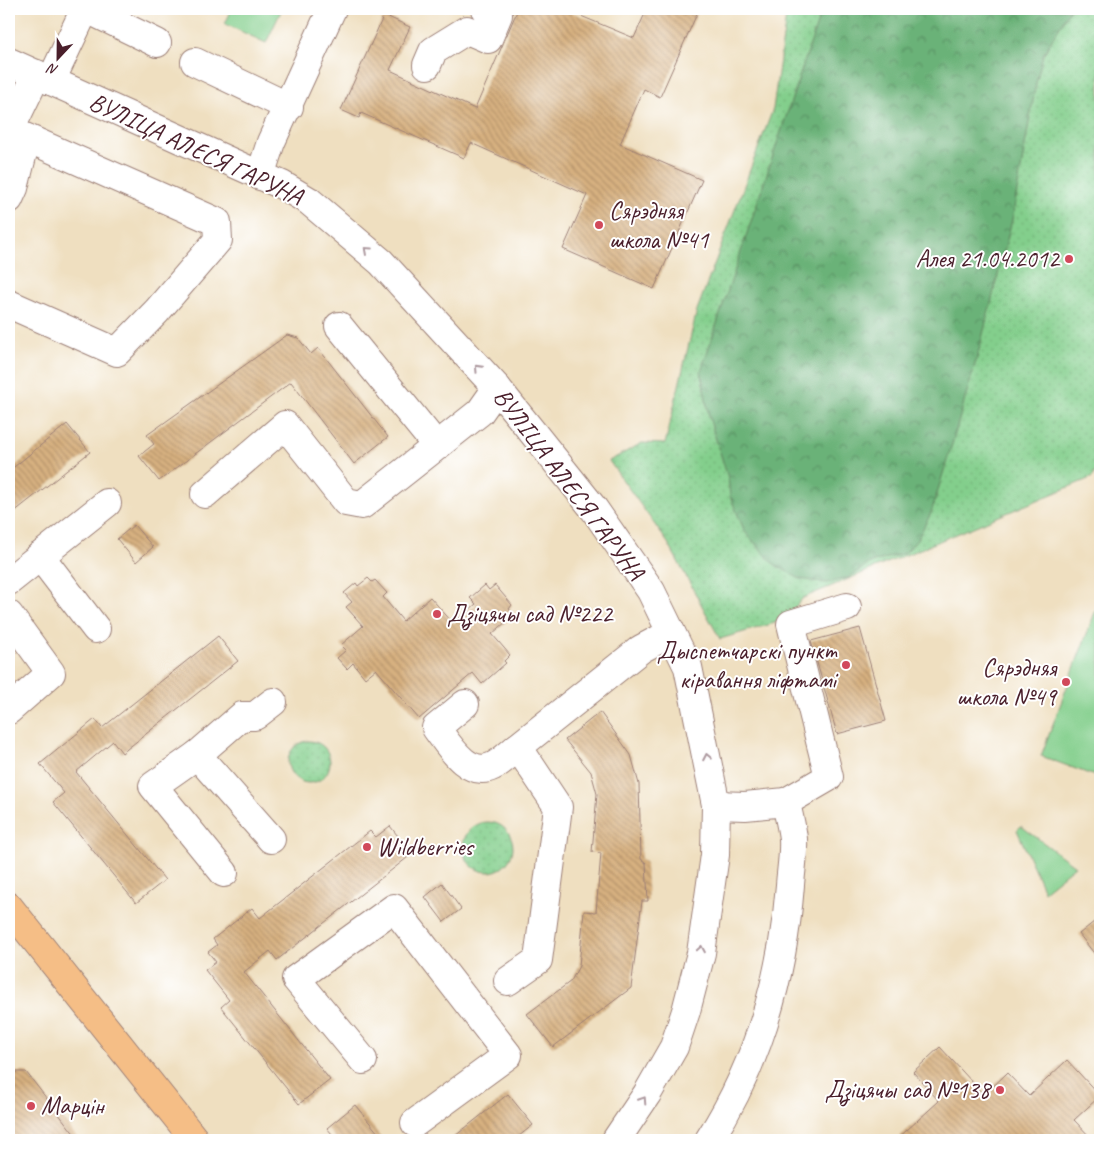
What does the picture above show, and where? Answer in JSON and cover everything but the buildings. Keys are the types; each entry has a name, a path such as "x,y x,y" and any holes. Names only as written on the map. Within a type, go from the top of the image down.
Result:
{"main road":[{"path":"9,907 195,1140"}],"street":[{"path":"9,130 44,78 86,9 157,43"},
{"path":"260,176 271,142 289,107 296,87 332,9"},
{"path":"427,65 433,51 467,30 488,39 498,15 485,9"},
{"name":"ВУЛІЦА АЛЕСЯ ГАРУНА","path":"9,62 282,185 308,201 381,262 497,388 594,509 651,591 688,667 716,805 715,855 701,953 674,1047 647,1094 616,1140"},
{"path":"195,62 289,107"},
{"path":"9,130 23,152 14,188 9,199"},
{"path":"9,130 217,222 218,240 157,311 117,352 14,313"},
{"path":"339,326 436,445"},
{"path":"205,494 285,425 346,502 362,505 480,412 497,388"},
{"path":"9,581 107,503"},
{"path":"40,556 96,629"},
{"path":"716,805 745,806 786,802 829,777 791,624 847,607"},
{"path":"9,614 52,673 9,710"},
{"path":"465,704 436,728 465,763 477,769 492,767 641,650 671,633"},
{"path":"224,873 153,786 197,755 242,716 255,716 273,702"},
{"path":"508,981 538,960 558,807 518,747"},
{"path":"197,755 271,839"},
{"path":"709,1140 728,1109 757,1044 766,1019 781,959 788,906 793,840 786,802"},
{"path":"363,1060 296,979 394,908 508,1055 415,1122"}],"green space":[{"path":"232,9 282,9 266,43 225,24"},
{"path":"787,9 1100,9 1100,459 1093,477 803,598 789,614 775,623 720,639 668,543 609,461 642,443 665,444 697,310 773,109"},
{"path":"822,9 1070,9 1043,55 1036,83 1012,220 978,354 931,513 917,540 905,553 870,563 848,578 827,583 800,579 774,564 745,532 730,496 728,478 709,417 701,371"},
{"path":"1100,599 1100,778 1041,756"},
{"path":"313,741 321,744 327,750 330,762 327,774 321,780 305,783 297,780 291,774 288,758 291,750 297,744"},
{"path":"488,822 498,824 506,829 511,837 513,847 511,857 506,865 498,870 488,872 478,870 470,865 465,857 463,847 465,837 470,829 478,824"},
{"path":"1021,826 1075,866 1044,891 1017,830"}],"place":[{"name":"Сярэдняя школа №41","path":"599,225"},
{"name":"Алея 21.04.2012","path":"1069,259"},
{"name":"Дзіцячы сад №222","path":"437,614"},
{"name":"Дыспетчарскі пункт кіравання ліфтамі","path":"846,665"},
{"name":"Сярэдняя школа №49","path":"1066,682"},
{"name":"Wildberries","path":"367,847"},
{"name":"Дзіцячы сад №138","path":"1000,1090"},
{"name":"Марцін","path":"31,1106"}]}
